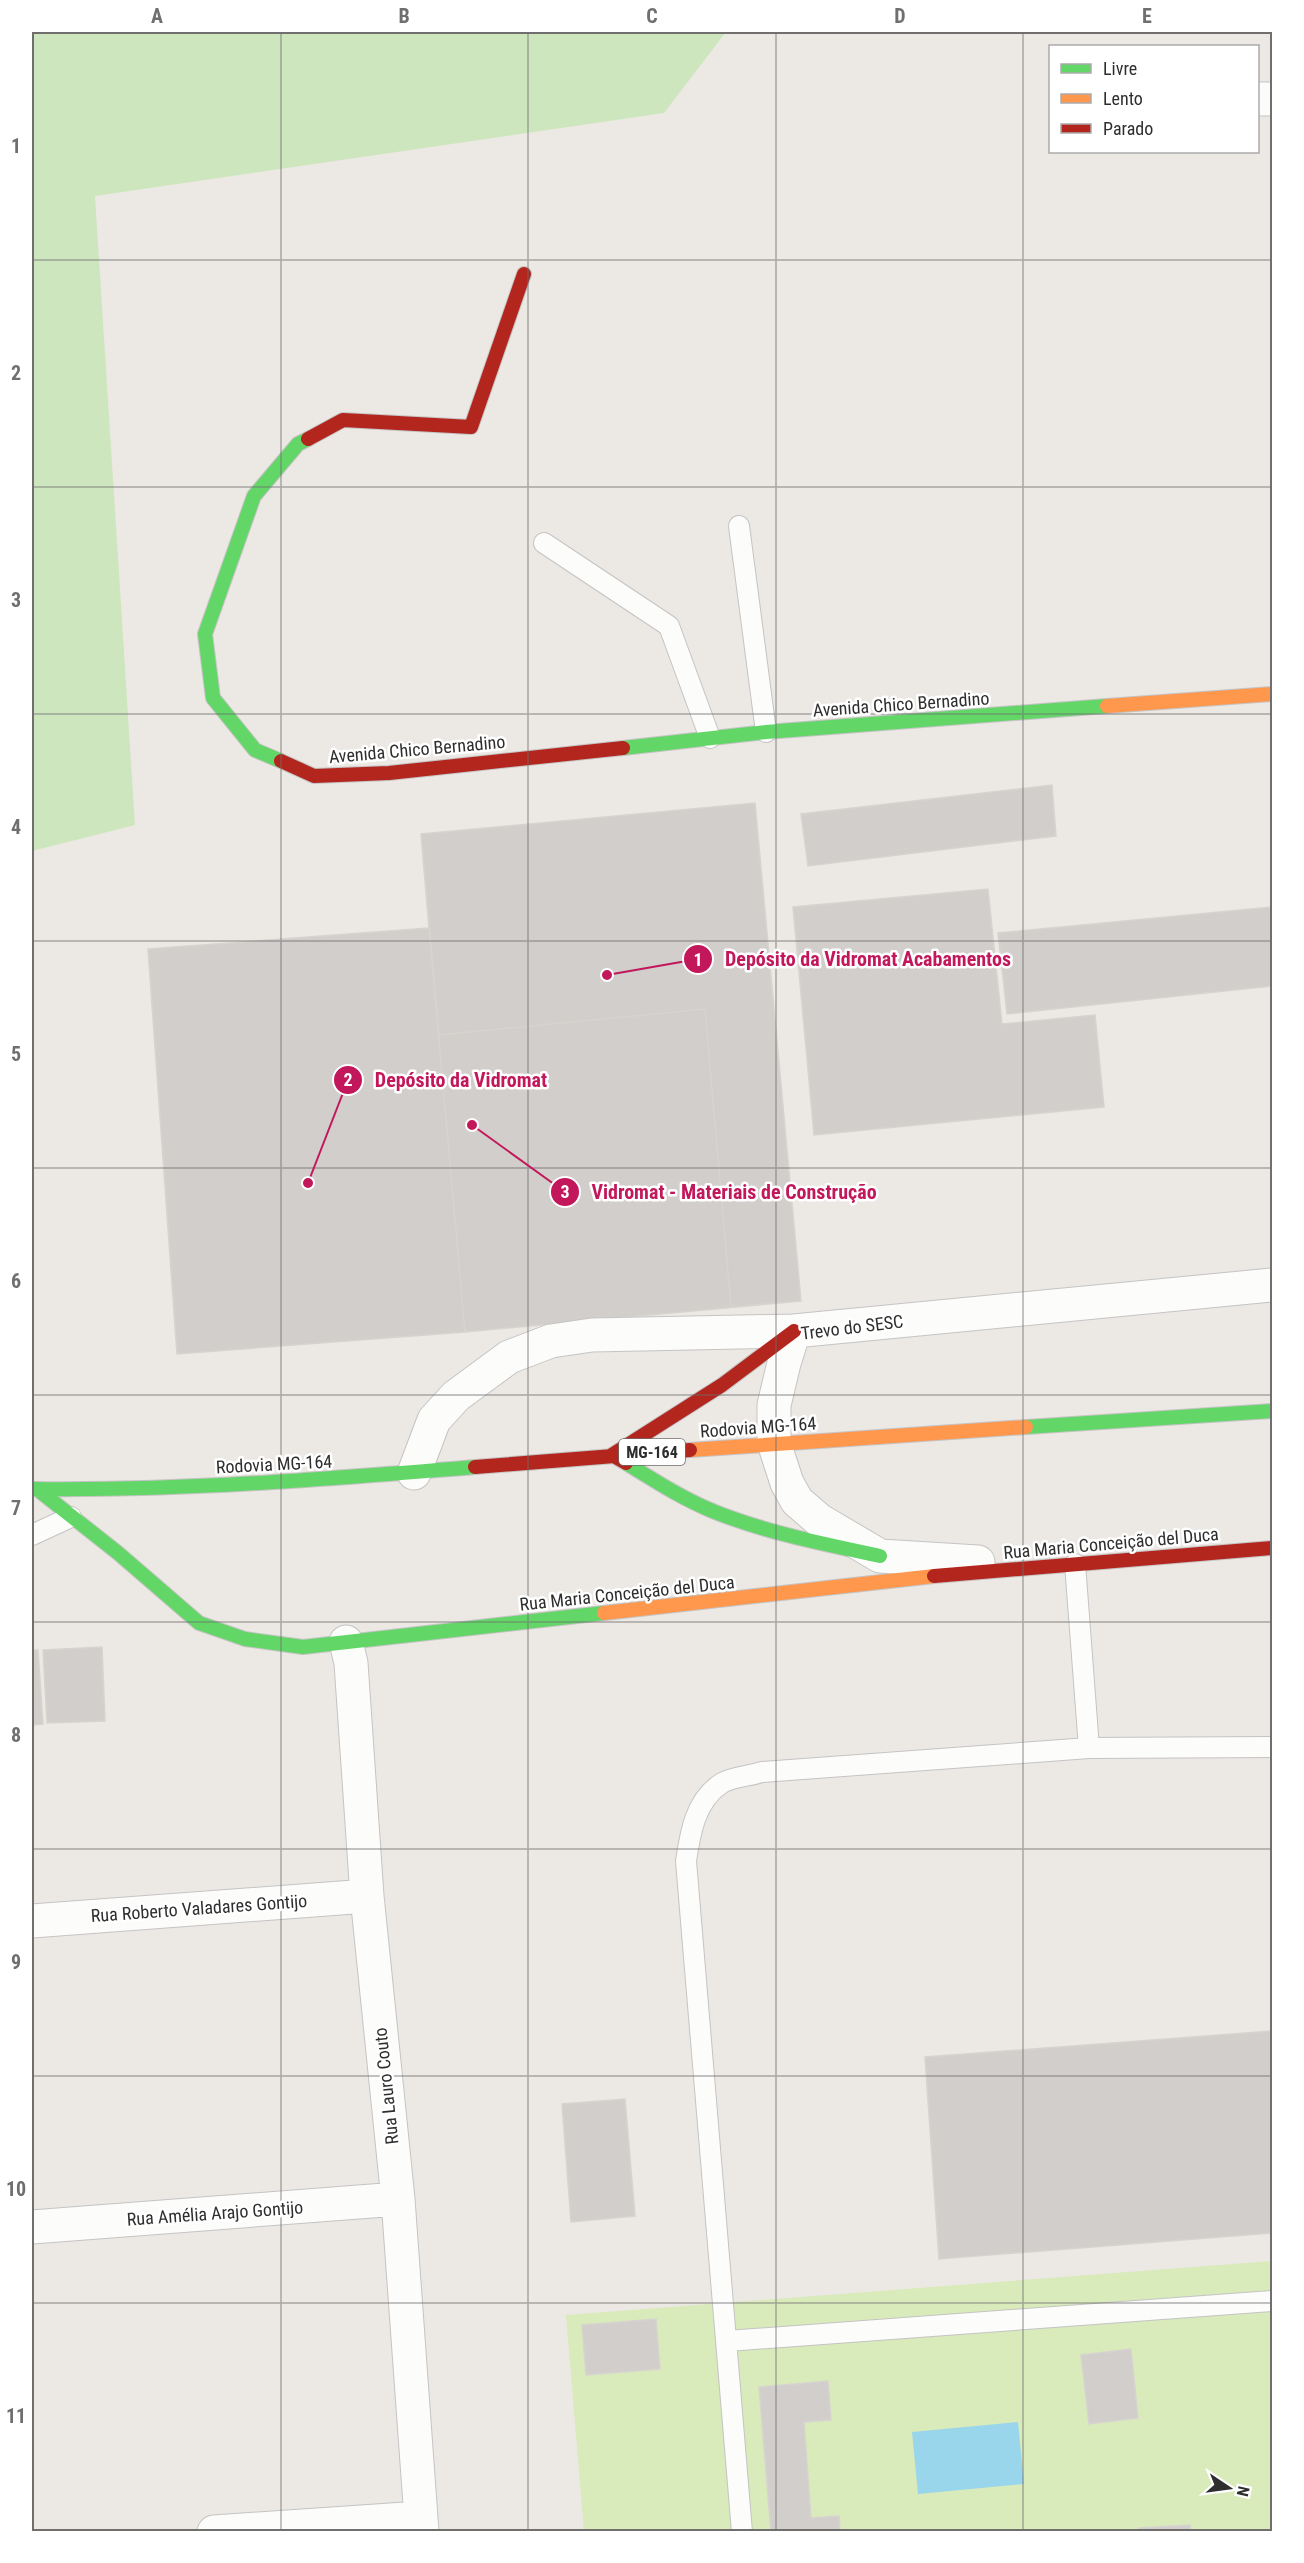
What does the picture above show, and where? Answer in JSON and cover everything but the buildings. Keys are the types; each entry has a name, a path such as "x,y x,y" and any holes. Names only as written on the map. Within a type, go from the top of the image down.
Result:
{"street":[{"name":"Avenida Chico Bernadino","path":"524,274 471,427 343,420 298,444 254,496 206,634 213,698 255,750 314,776 389,773 766,732 1272,694"},
{"name":"Trevo do SESC","path":"1041,1566 880,1556 819,1520 797,1501 787,1483 774,1443 774,1405 783,1363 794,1330 1272,1285"},
{"path":"794,1330 722,1385 612,1455 690,1501 739,1521 788,1536 880,1556"},
{"path":"414,1473 434,1420 456,1396 509,1357 551,1341 591,1335 794,1330"},
{"name":"Rodovia MG-164","path":"34,1489 126,1490 245,1485 774,1443 1272,1411"},
{"name":"Rua Maria Conceição del Duca","path":"34,1489 199,1623 244,1639 303,1647 1041,1566 1272,1548"},
{"name":"Rua Lauro Couto","path":"346,1642 351,1663 367,1896 398,2199 421,2525"},
{"name":"Rua Roberto Valadares Gontijo","path":"32,1921 367,1896"},
{"name":"Rua Amélia Arajo Gontijo","path":"32,2227 398,2199"},
{"path":"214,2532 421,2525"}],"lane":[{"path":"739,526 766,732"},
{"path":"544,543 669,626 710,738"},
{"path":"32,1535 71,1517"},
{"path":"1075,1564 1089,1749"},
{"path":"742,2532 686,1861 692,1826 705,1800 722,1783 762,1772 1089,1749 1272,1747"},
{"path":"727,2341 1272,2301"}],"green space":[{"path":"32,32 726,32 664,113 95,196 135,825 32,851"},
{"path":"1272,2261 1272,2531 584,2531 566,2315"}],"water":[{"path":"1018,2422 1024,2484 918,2494 912,2432"}],"traffic: fast":[{"path":"281,761 255,750 213,698 205,634 254,496 298,444 308,439"},
{"path":"623,748 766,732 1107,706"},
{"path":"1026,1427 1272,1411"},
{"path":"626,1463 669,1489 715,1512 796,1537 880,1556"},
{"path":"32,1489 198,1486 475,1467"},
{"path":"37,1489 118,1553 199,1623 245,1639 303,1647 604,1613"}],"traffic: slow":[{"path":"1107,706 1272,694"},
{"path":"690,1450 1026,1427"},
{"path":"604,1613 934,1576"}],"traffic: jam":[{"path":"308,439 343,420 471,427 524,274"},
{"path":"281,761 314,776 389,773 623,748"},
{"path":"626,1463 612,1455 722,1385 794,1331"},
{"path":"475,1467 690,1450"},
{"path":"934,1576 1272,1548"}],"place":[{"name":"Depósito da Vidromat Acabamentos","path":"607,975"},
{"name":"Vidromat - Materiais de Construção","path":"472,1125"},
{"name":"Depósito da Vidromat","path":"308,1183"}]}
